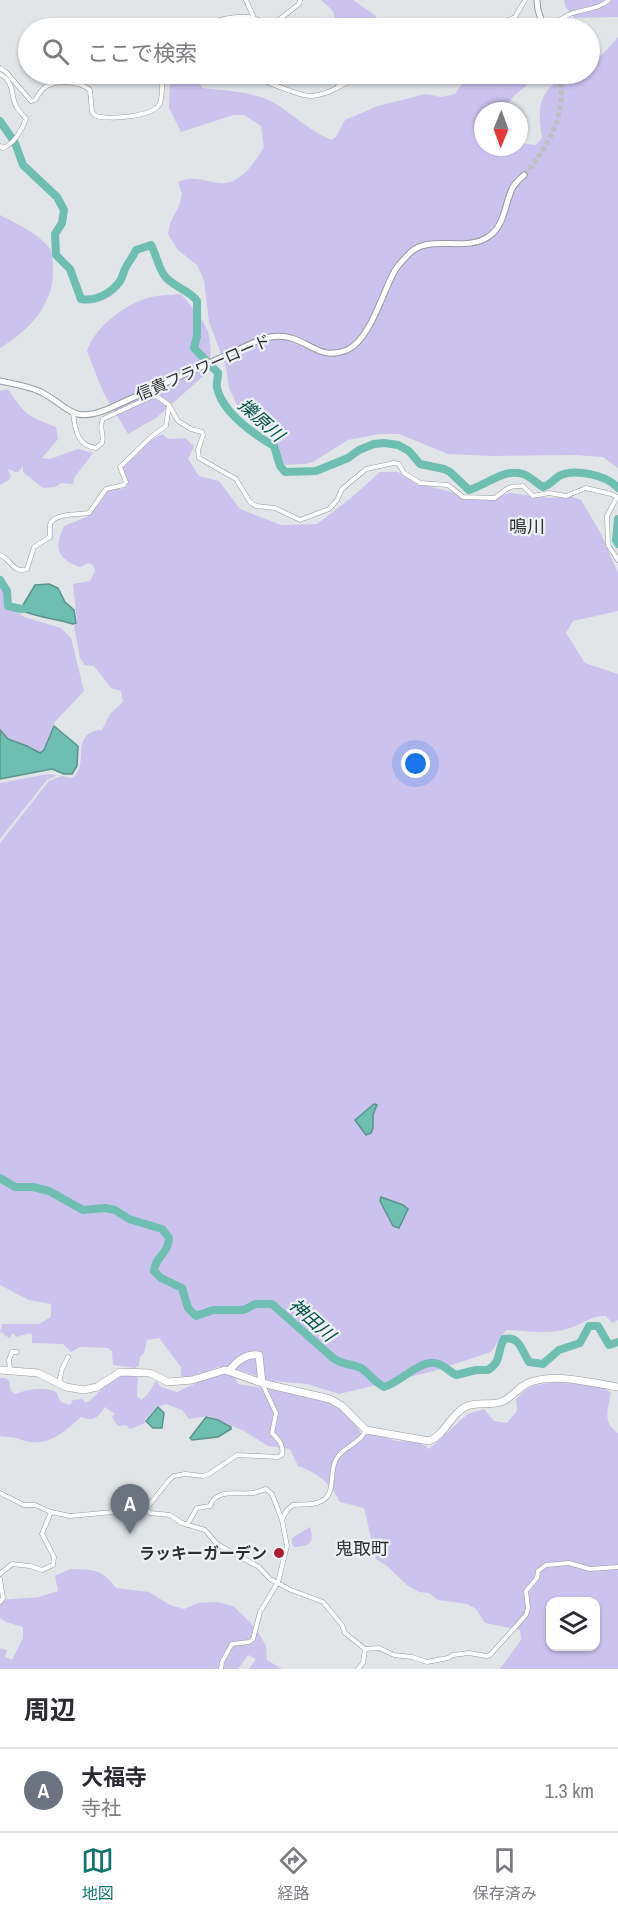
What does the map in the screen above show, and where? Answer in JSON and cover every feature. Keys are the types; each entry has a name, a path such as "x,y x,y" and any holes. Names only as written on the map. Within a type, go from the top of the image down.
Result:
{"highway":[{"path":"230,1371 241,1358 260,1355 262,1383"},
{"path":"0,1370 38,1373 58,1384 88,1390 120,1372 150,1373 168,1382 192,1380 215,1372 230,1371 262,1383 337,1402 366,1430 429,1442 442,1433 456,1414 465,1407 499,1403 531,1382 584,1381 618,1387"}],"street":[{"path":"246,0 254,18"},
{"path":"281,18 299,4 300,0"},
{"path":"513,18 525,0"},
{"path":"537,0 541,18"},
{"path":"564,18 603,5 609,0"},
{"path":"0,68 31,101 36,100 41,90 53,84"},
{"path":"0,74 7,79 14,92 16,106 26,119 8,146 3,148 0,146"},
{"path":"77,84 90,90 92,112 96,116 115,118 154,110 160,103 161,84"},
{"path":"272,84 310,96 335,89 343,84"},
{"path":"335,89 340,84"},
{"name":"信貴フラワーロード","path":"73,413 85,416 96,414 264,338 284,336 294,338 320,352 329,353 338,353 353,347 365,336 394,271 412,250 423,245 478,242 490,236 500,226 512,188 524,175"},
{"path":"0,381 39,391 73,413 80,442 88,447 96,448 102,443 104,435 101,423 108,416 155,395 169,405 178,420 191,429 202,432 198,450 199,458 236,479 250,502 256,506 274,508 300,520 328,509 337,500 342,489 366,469 394,463 399,464 404,473 420,483 448,485 465,498 495,498 508,487 515,486 523,486 534,496 549,494 566,496 586,488 611,494 617,497 607,516 609,545 618,560"},
{"path":"0,555 5,557 15,569 21,571 27,569 34,547 50,537 52,521 89,513 106,489 124,485 126,482 120,467 152,436 166,426 169,405"},
{"path":"10,1370 9,1360 12,1352 17,1352"},
{"path":"58,1384 68,1357"},
{"path":"146,1509 174,1476 185,1474 203,1476 237,1455 278,1457 282,1455 281,1442 272,1433 276,1413 262,1383"},
{"path":"282,1520 290,1506 315,1504 327,1497 332,1486 337,1458 362,1438 366,1430"},
{"path":"187,1525 197,1508 210,1506 213,1498 233,1492 254,1493 266,1489 272,1494 275,1507 282,1520 287,1546 278,1582 260,1612 253,1639 249,1642 232,1644 222,1662 221,1669"},
{"path":"0,1493 24,1505 35,1504 51,1512 70,1516 146,1509 150,1513 170,1515 187,1525 205,1530 217,1544 259,1567 270,1579 323,1602 342,1625 345,1633 365,1649 379,1648 394,1655 427,1662 469,1653 489,1656 525,1615 528,1608 526,1591 543,1566 551,1563 569,1563 590,1569 618,1567"},
{"path":"0,1574 12,1564 42,1570 53,1565 54,1557 42,1534 51,1512"},
{"path":"0,1579 3,1598 0,1602"},
{"path":"358,1669 363,1663 365,1649"}],"shaded area":[{"path":"321,0 353,0 376,16 376,18 335,18 333,11"},
{"path":"564,0 618,0 618,17 574,18 565,6"},
{"path":"618,37 618,468 603,457 448,454 399,434 379,434 348,440 313,462 279,465 273,453 273,440 264,425 238,407 229,388 226,367 209,322 204,280 197,265 178,250 168,234 182,194 178,182 193,179 227,183 240,177 264,147 261,126 244,115 233,115 181,132 169,108 170,84 200,84 202,88 259,96 276,104 331,140 336,137 345,120 378,106 426,94 441,97 455,94 462,84 528,84 509,102 474,102 474,156 528,156 528,144 536,145 542,138 540,116 542,99 545,94 553,84 600,84 600,55"},
{"path":"0,215 27,229 46,244 52,254 53,272 49,296 44,307 20,334 0,348"},
{"path":"181,294 207,328 210,346 209,371 156,418 128,434 103,392 87,351 104,325 129,306 151,297"},
{"path":"8,389 28,414 56,427 58,439 42,458 50,459 78,449 93,453 74,478 73,484 61,483 55,487 43,488 23,472 23,466 18,472 8,469 11,476 9,480 0,485 0,391"},
{"path":"162,434 168,439 185,438 194,446 188,459 199,476 219,481 240,509 281,525 317,524 380,472 398,472 416,483 483,500 510,493 549,498 570,496 581,500 600,532 618,573 618,611 573,621 566,633 585,663 618,674 618,1320 612,1323 606,1316 596,1317 570,1328 555,1331 506,1330 491,1352 434,1371 339,1394 307,1384 272,1381 229,1367 218,1367 189,1378 181,1376 181,1367 159,1338 147,1340 139,1365 135,1368 113,1365 112,1351 108,1348 80,1347 71,1352 63,1344 32,1343 30,1333 16,1337 13,1333 10,1338 3,1332 0,1333 2,1324 39,1324 51,1317 51,1304 29,1300 0,1285 0,843 49,781 62,776 72,778 80,765 86,737 92,732 102,730 110,714 123,702 121,691 111,688 94,666 83,665 80,658 74,626 77,621 73,584 90,581 95,571 93,565 88,563 80,567 72,564 62,556 58,546 64,526 89,516 105,492 126,487 128,482 121,470 122,466 148,442"},
{"path":"0,583 5,590 7,605 24,617 61,628 71,638 84,691 54,723 43,751 39,753 27,745 8,739 0,729"},
{"path":"49,584 58,588 65,602 74,610 76,623 20,610 35,585"},
{"path":"54,726 78,746 77,766 72,774 64,774 52,769 0,779 0,730 8,739 40,753 44,750"},
{"path":"48,774 57,775 47,780 0,839 0,783"},
{"path":"374,1104 377,1105 373,1115 373,1128 371,1133 366,1135 355,1120"},
{"path":"381,1197 408,1209 399,1228 393,1226 380,1201"},
{"path":"227,1372 234,1375 238,1384 314,1398 341,1409 350,1416 362,1436 381,1435 396,1441 417,1442 429,1449 468,1414 484,1409 494,1421 507,1423 517,1411 516,1399 531,1387 572,1382 595,1386 611,1393 608,1420 618,1433 618,1669 500,1669 521,1640 520,1630 485,1623 476,1609 467,1604 438,1600 429,1593 419,1592 408,1586 376,1559 364,1508 340,1502 323,1480 298,1466 290,1449 268,1446 244,1431 209,1416 189,1419 182,1410 166,1404 157,1407 145,1419 145,1423 130,1429 126,1425 118,1426 112,1417 115,1414 105,1407 95,1418 81,1417 60,1435 45,1441 29,1442 0,1436 0,1378 6,1378 9,1381 11,1391 15,1394 46,1389 56,1392 61,1402 70,1405 73,1400 83,1399 84,1402 88,1402 109,1381 119,1376 138,1377 137,1396 141,1400 156,1381 161,1387 177,1392 218,1373"},
{"path":"158,1407 164,1413 162,1428 153,1428 146,1421"},
{"path":"206,1417 218,1420 231,1429 218,1437 192,1440 190,1438"},
{"path":"310,1527 312,1537 310,1543 294,1547 292,1538"},
{"path":"70,1569 96,1571 106,1577 116,1588 149,1592 170,1605 184,1609 198,1603 217,1602 233,1606 260,1635 266,1646 267,1660 282,1669 249,1669 256,1659 248,1655 238,1669 0,1669 0,1648 7,1650 5,1657 12,1660 23,1638 23,1627 0,1618 0,1600 39,1597 58,1591 55,1576"}],"waterway":[{"name":"擽原川","path":"0,121 15,143 23,165 57,197 64,210 62,223 55,234 56,255 70,269 81,299 103,296 117,285 136,250 151,245 167,279 197,301 197,336 194,348 218,373 217,388 225,406 248,429 274,446 280,466 285,472 316,471 348,458 359,450 384,443 398,445 409,451 420,464 450,472 469,490 509,473 526,475 543,487 565,474 590,474 613,483 618,488"},
{"name":"擽原川","path":"618,519 616,540 618,544"},
{"path":"0,580 7,591 8,606 29,608"},
{"name":"神田川","path":"0,1178 15,1187 33,1187 49,1191 83,1210 105,1208 115,1210 129,1219 162,1229 169,1238 168,1244 154,1271 161,1278 182,1288 188,1308 196,1316 213,1310 244,1310 255,1304 272,1304 333,1358 361,1368 384,1387 429,1363 441,1365 456,1375 476,1370 488,1370 497,1360 504,1339 509,1338 520,1345 529,1362 543,1364 559,1350 580,1343 589,1326 598,1326 609,1345 618,1342"}],"tunnel":[{"path":"524,175 541,152 554,128 561,102 560,84"}],"place":[{"name":"大福寺","path":"130,1534"},
{"name":"ラッキーガーデン","path":"279,1553"}],"district":[{"name":"鳴川","path":"527,527"},
{"name":"鬼取町","path":"362,1549"}]}
